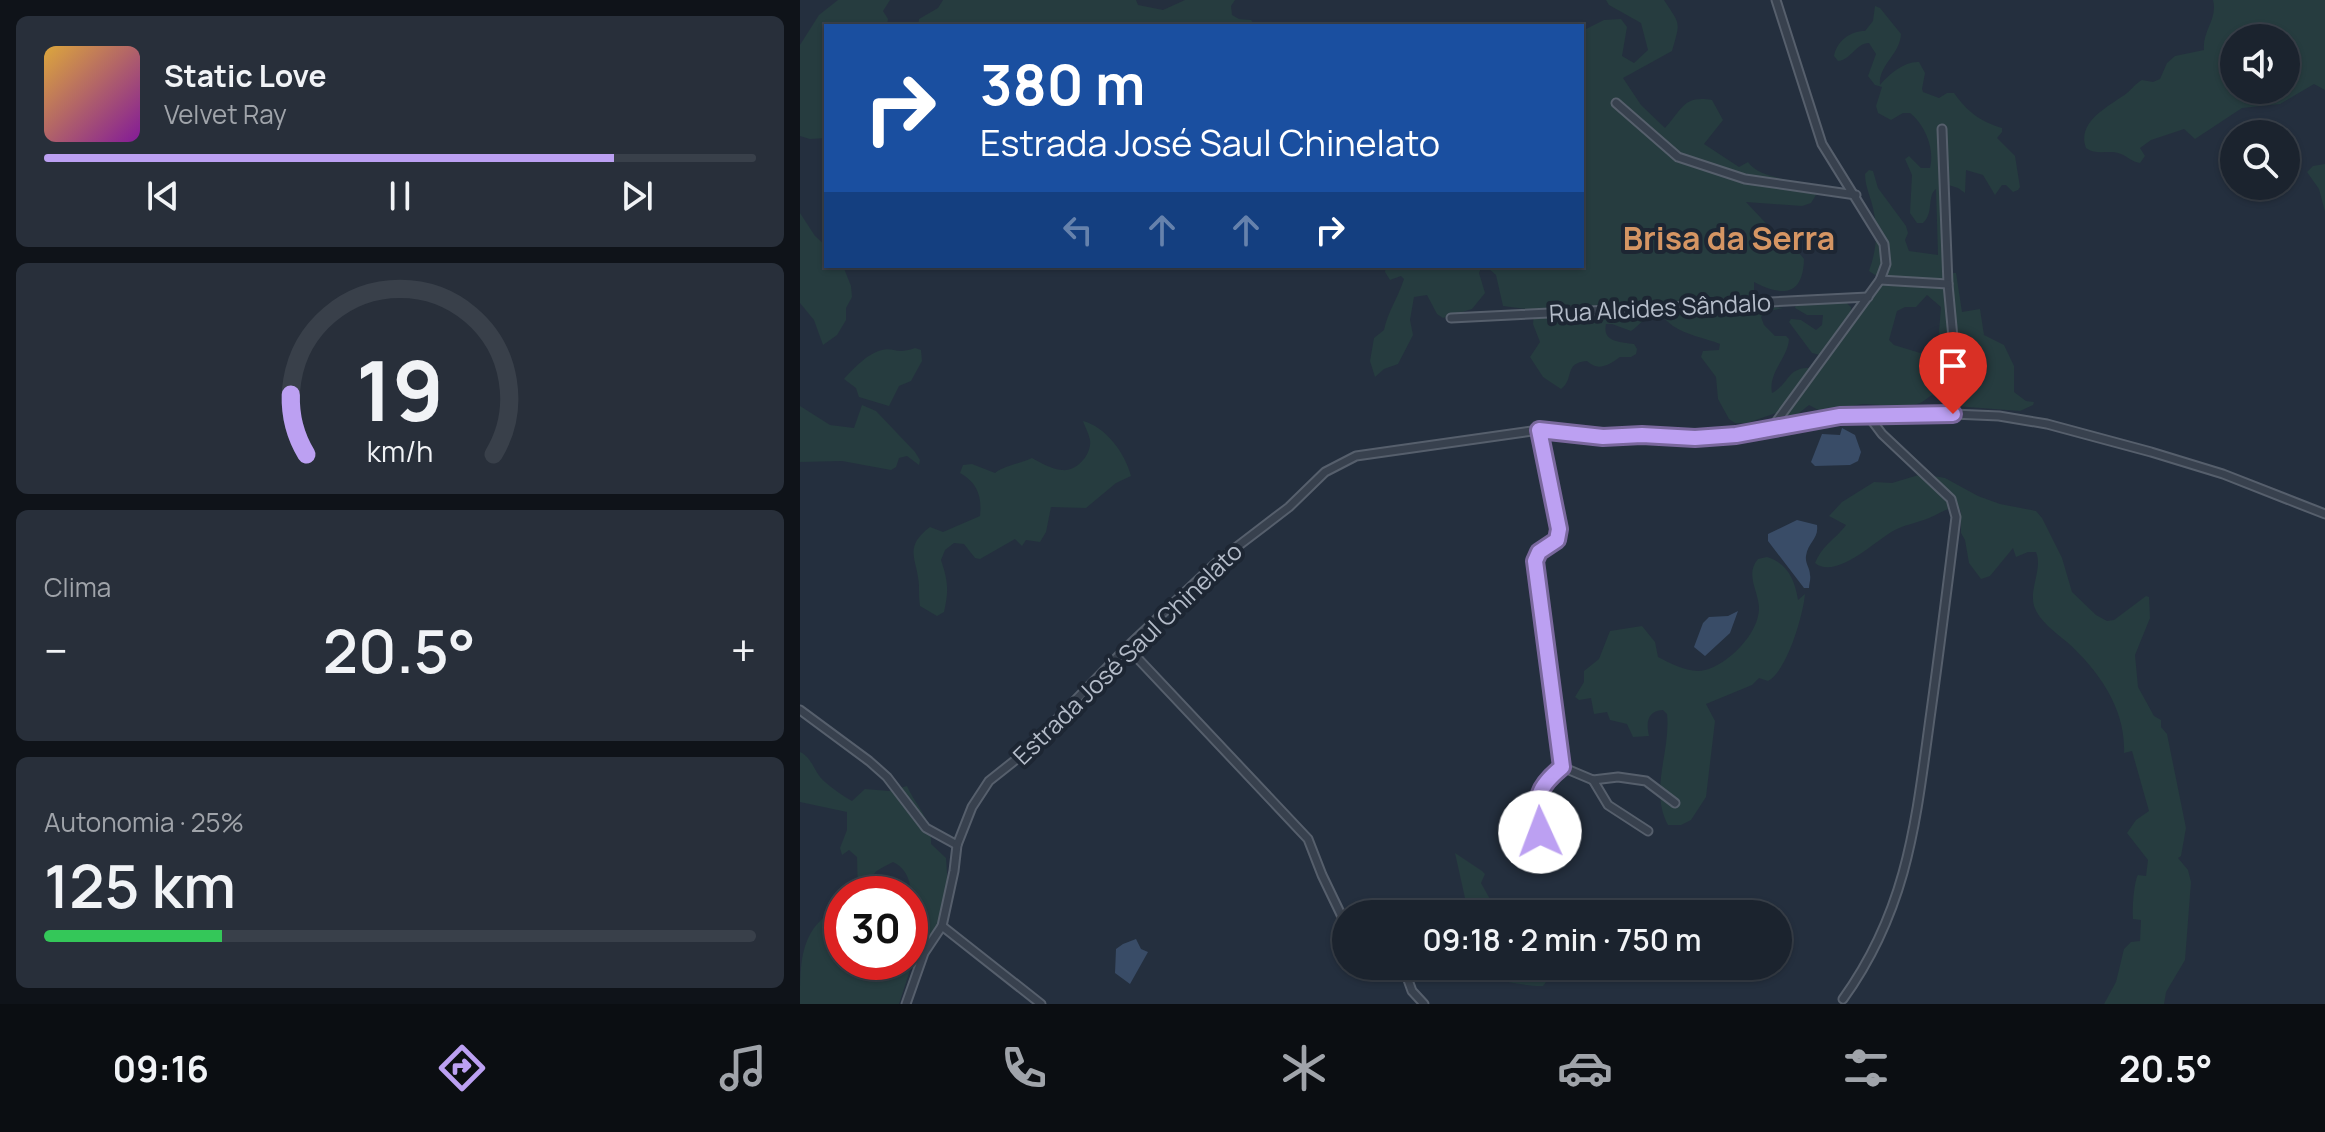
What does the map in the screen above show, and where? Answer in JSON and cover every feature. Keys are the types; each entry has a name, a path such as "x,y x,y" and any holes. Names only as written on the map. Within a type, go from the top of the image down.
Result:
{"street":[{"path":"1771,429 1880,280 1886,264 1884,244 1822,144 1776,0"},
{"path":"1616,103 1678,157 1745,179 1856,195"},
{"path":"1942,129 1948,284 1956,370"},
{"path":"1880,280 1948,284"},
{"name":"Rua Alcides Sândalo","path":"1451,318 1868,297"},
{"path":"1843,999 1872,956 1904,874 1920,789 1956,517 1951,499 1882,434 1867,414"},
{"name":"Estrada José Saul Chinelato","path":"906,1004 924,953 942,926 957,845 972,807 989,781 1023,754 1127,647 1217,562 1289,507 1325,472 1356,456 1539,430 1603,437 1642,435 1695,438 1867,414 1999,416 2047,424 2223,474 2325,514"},
{"path":"1539,430 1559,529 1557,540 1539,552 1535,561 1562,767"},
{"path":"1127,647 1308,839 1335,900"},
{"path":"802,709 887,777 926,828 957,845"},
{"path":"1562,767 1593,780 1618,777 1646,781 1675,803"},
{"path":"1543,858 1537,798 1543,784 1562,767"},
{"path":"1593,780 1608,805 1648,831"},
{"path":"942,926 1041,1004"},
{"path":"1408,980 1412,991 1424,1004"}],"green space":[{"path":"838,0 890,0 883,11 887,24 824,24 824,138 810,139 800,136 800,45 819,15"},
{"path":"943,0 1136,0 1138,5 1163,10 1185,0 1235,0 1231,6 1232,15 1251,20 1254,24 918,24 919,19 938,8"},
{"path":"1606,0 1664,0 1676,19 1678,28 1672,51 1623,78 1641,105 1665,128 1689,102 1712,100 1723,120 1704,144 1739,167 1748,162 1762,172 1800,184 1816,195 1811,203 1802,206 1746,202 1775,233 1789,237 1804,259 1800,280 1790,290 1774,290 1754,282 1754,295 1732,303 1783,308 1765,312 1761,317 1775,336 1789,339 1773,378 1772,393 1794,371 1818,368 1828,357 1812,353 1789,322 1791,319 1801,320 1816,330 1822,325 1823,315 1807,315 1795,308 1796,304 1842,299 1851,307 1850,324 1888,276 1887,273 1875,275 1869,271 1876,235 1865,179 1869,170 1873,171 1878,188 1906,226 1908,233 1905,240 1909,251 1938,255 1936,189 1923,223 1917,223 1910,213 1912,175 1905,159 1909,156 1921,168 1930,168 1930,145 1924,131 1910,113 1903,113 1891,120 1878,113 1876,106 1882,87 1875,85 1868,76 1876,54 1869,43 1860,46 1843,60 1838,61 1834,56 1845,38 1865,31 1873,21 1875,6 1880,8 1901,34 1897,48 1882,72 1880,85 1898,69 1919,62 1925,73 1923,92 1939,98 1954,93 1975,115 2002,128 1997,138 2015,156 2020,187 2013,192 2002,185 1995,195 1983,175 1966,170 1965,193 1939,182 1950,273 1956,273 1962,312 1980,309 1984,335 2004,345 2014,366 2014,392 2026,401 2034,402 2033,405 2020,411 1955,406 1932,395 1911,405 1863,404 1824,413 1809,405 1779,429 1776,413 1747,423 1735,423 1729,419 1718,399 1716,377 1701,357 1703,351 1719,350 1720,344 1684,332 1655,315 1646,318 1631,331 1606,324 1609,338 1634,344 1636,354 1631,357 1620,357 1604,366 1580,362 1572,368 1568,381 1561,389 1543,377 1530,357 1540,342 1533,324 1534,313 1503,306 1496,275 1488,268 1584,268 1584,30 1604,20 1621,19 1627,27 1622,56 1634,63 1648,50 1641,23 1609,5","holes":["1927,295 1941,307 1939,332 1944,350 1943,369 1930,356 1894,345 1889,340 1897,311 1916,307"]},
{"path":"2213,0 2325,0 2325,90 2314,84 2300,92 2300,24 2220,24 2220,104 2280,104 2242,108 2195,139 2184,129 2151,140 2140,148 2145,156 2140,163 2117,153 2094,152 2086,148 2086,130 2096,115 2142,80 2153,82 2160,79 2167,63 2175,56 2204,50"},
{"path":"2325,164 2325,212 2319,189 2307,172 2313,166"},
{"path":"800,213 824,244 824,268 844,268 852,297 846,308 846,320 837,335 823,345 814,320 800,303"},
{"path":"1386,268 1481,268 1479,273 1485,293 1472,309 1443,318 1437,314 1427,295 1414,297 1410,320 1413,335 1398,364 1384,369 1375,377 1370,361 1374,338 1384,330 1404,279 1401,276 1390,280"},
{"path":"886,349 904,351 921,350 922,361 911,381 899,386 889,406 859,397 856,388 844,379 871,354"},
{"path":"862,405 876,411 915,452 920,460 919,465 907,456 899,458 896,467 891,470 842,461 800,462 800,406 830,425 854,428"},
{"path":"1083,421 1107,435 1124,459 1131,476 1116,483 1086,508 1051,507 1046,532 1040,542 1026,540 1022,546 1015,539 980,559 975,558 964,544 954,543 945,550 941,560 947,586 944,612 937,616 920,606 914,555 916,541 930,527 943,532 980,516 978,491 960,473 963,465 972,464 995,473 1032,458 1062,470 1073,468 1086,457 1090,446"},
{"path":"1922,474 1945,478 2000,504 2036,511 2062,558 2072,592 2107,621 2114,620 2146,596 2149,597 2150,618 2135,655 2138,687 2167,734 2186,828 2178,858 2188,870 2191,882 2185,960 2166,992 2164,1004 2104,1004 2116,982 2124,949 2131,942 2140,941 2141,920 2133,919 2135,883 2138,875 2146,876 2148,860 2127,833 2136,820 2149,811 2132,751 2124,753 2120,721 2108,692 2090,665 2036,611 2033,592 2038,565 2036,552 2016,557 2013,548 1990,576 1981,579 1969,563 1958,506 1897,529 1834,567 1815,563 1846,525 1829,516 1842,502 1874,482 1892,483"},
{"path":"1767,557 1780,563 1789,573 1798,600 1805,594 1793,642 1782,666 1768,681 1759,678 1752,685 1706,704 1715,721 1706,797 1691,820 1681,825 1668,825 1660,798 1667,714 1663,710 1651,715 1649,736 1633,737 1627,724 1610,720 1607,712 1594,714 1591,698 1579,700 1575,697 1584,682 1584,671 1599,659 1610,631 1642,626 1655,642 1658,657 1675,665 1699,671 1724,661 1741,646 1754,627 1759,607 1753,570 1758,559"},
{"path":"800,752 825,782 852,801 865,789 889,791 907,786 927,821 931,844 946,858 948,889 939,928 928,937 928,876 907,876 893,862 875,872 874,876 858,876 857,857 849,850 842,855 840,848 847,830 847,812 800,802"},
{"path":"1455,853 1485,874 1481,883 1490,900 1463,900"},
{"path":"824,918 824,980 907,980 899,1004 800,1004 802,958 810,934"},
{"path":"1501,980 1546,982 1543,986"}],"water":[{"path":"1842,428 1855,435 1861,452 1858,461 1850,465 1815,466 1811,462 1822,434 1840,435"},
{"path":"1797,520 1817,525 1806,556 1809,588 1804,588 1768,541 1768,534"},
{"path":"1738,611 1730,633 1705,656 1694,647 1703,623 1709,617 1728,616"},
{"path":"1136,939 1141,949 1148,952 1130,984 1115,973 1116,949"}],"district":[{"name":"Brisa da Serra","path":"1729,238"}],"route":[{"path":"1540,832 1539,791 1562,767 1535,561 1542,549 1557,540 1559,529 1539,430 1603,437 1642,435 1695,438 1736,435 1840,416 1953,414"}]}
